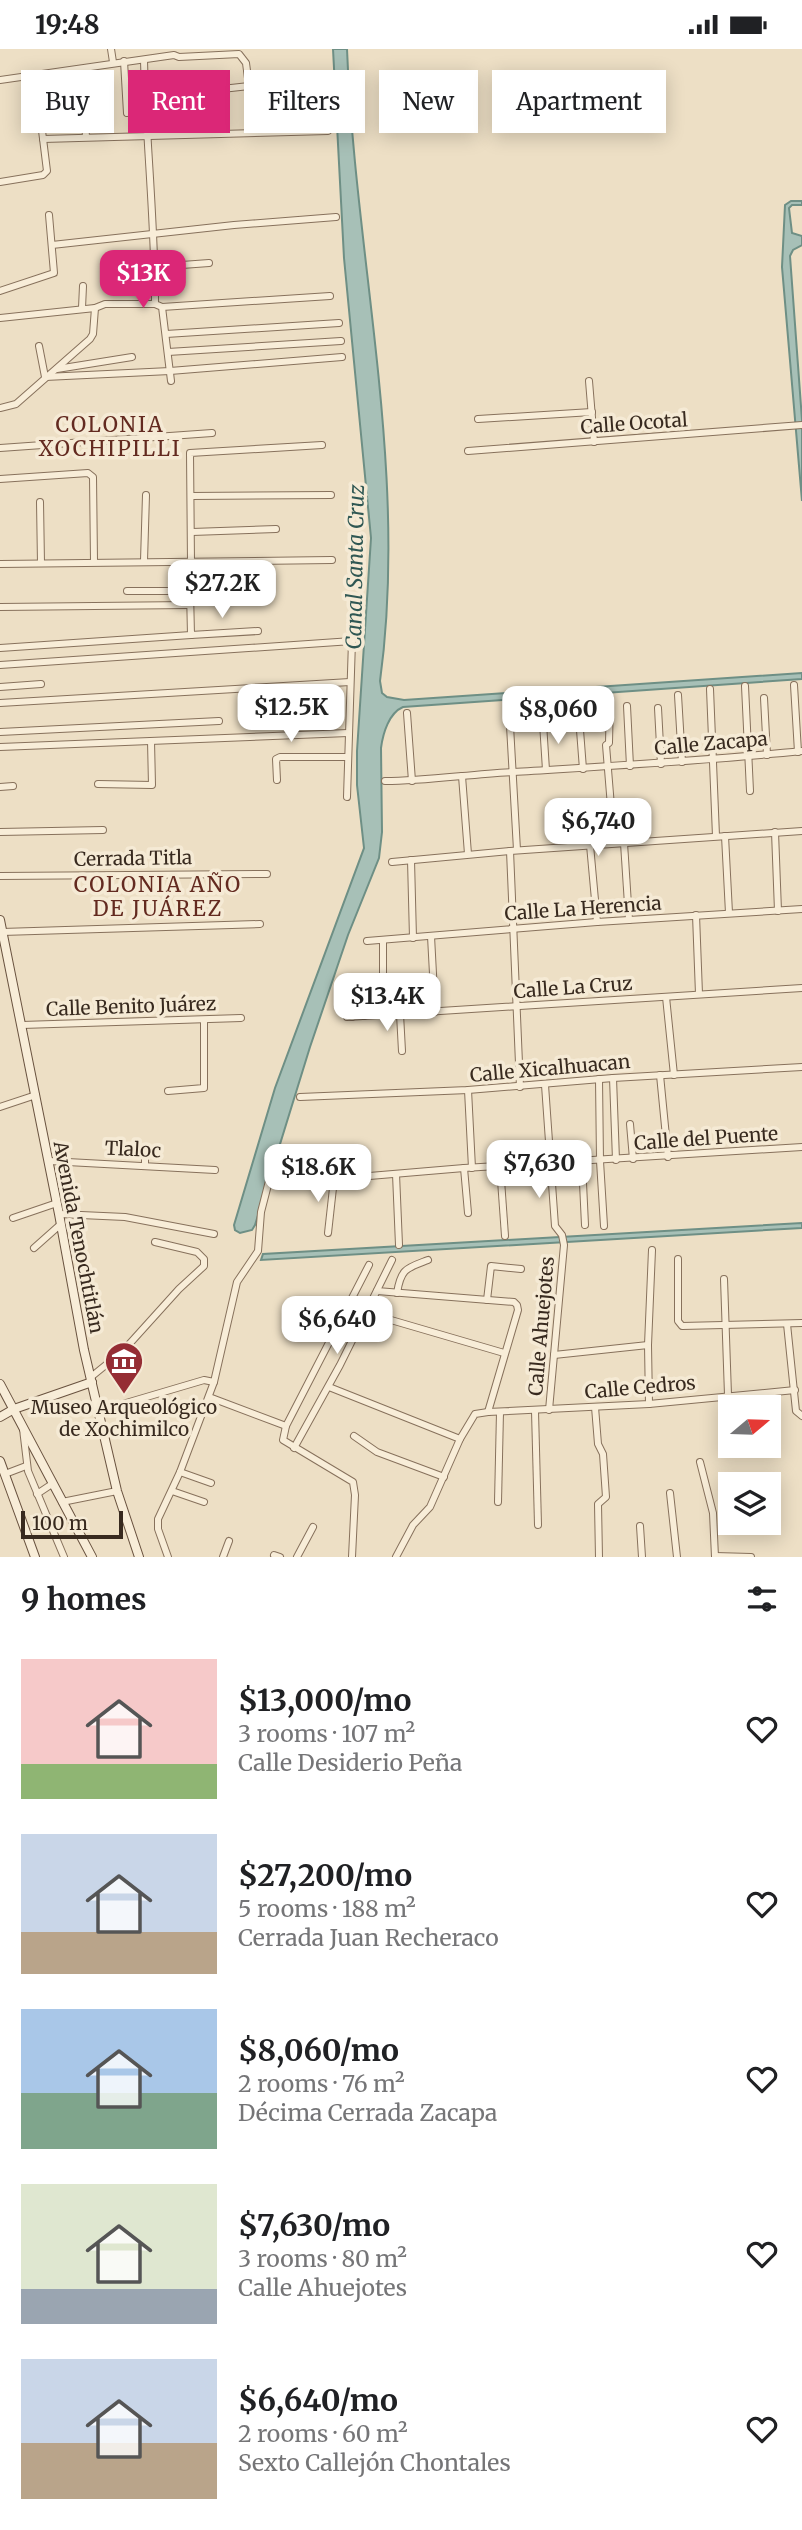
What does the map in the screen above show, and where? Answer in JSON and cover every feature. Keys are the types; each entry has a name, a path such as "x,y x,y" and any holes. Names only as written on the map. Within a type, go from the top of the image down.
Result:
{"main road":[{"name":"Avenida Tenochtitlán","path":"0,921 91,1380 117,1491 139,1557"},
{"path":"0,1417 14,1409 91,1380"},
{"path":"1,1383 92,1557"},
{"path":"0,1461 35,1557"}],"street":[{"path":"111,49 113,62"},
{"path":"61,70 144,60 174,52 179,57 239,54 246,63 248,86 230,88"},
{"path":"144,60 155,267 159,306 166,334 170,381"},
{"path":"124,61 127,113"},
{"path":"0,79 21,76"},
{"path":"43,139 244,132"},
{"path":"0,181 46,173 42,133"},
{"path":"86,133 86,137"},
{"path":"0,291 54,273 49,215"},
{"path":"52,246 336,217"},
{"path":"155,267 209,263"},
{"path":"82,308 83,286"},
{"path":"0,318 95,308 105,304 159,306 330,296"},
{"path":"0,408 12,406 93,334 95,308"},
{"path":"166,334 339,323"},
{"path":"168,352 341,341"},
{"path":"39,346 45,377"},
{"path":"55,369 132,357"},
{"path":"45,377 170,371 342,357"},
{"path":"589,381 594,442"},
{"path":"478,419 592,412"},
{"name":"Calle Ocotal","path":"468,451 802,425"},
{"path":"0,448 212,433"},
{"path":"191,562 190,453 322,446"},
{"path":"0,479 88,473 93,477 94,561"},
{"path":"144,561 146,495"},
{"path":"191,496 331,495"},
{"path":"40,502 41,563"},
{"path":"192,532 276,529"},
{"path":"0,564 332,560"},
{"path":"127,591 236,591"},
{"path":"190,591 191,635"},
{"path":"347,797 352,641 361,599"},
{"path":"0,607 189,605"},
{"path":"0,648 258,631"},
{"path":"0,665 352,641"},
{"path":"0,703 350,682"},
{"path":"0,687 41,684"},
{"path":"794,685 800,751"},
{"path":"745,686 750,791"},
{"path":"710,689 716,836"},
{"path":"678,695 682,762"},
{"path":"610,698 609,743 606,745 614,843"},
{"path":"764,698 767,755"},
{"path":"578,704 583,769"},
{"path":"627,706 630,766"},
{"path":"509,708 513,772 514,929 520,1087"},
{"path":"658,708 661,764"},
{"path":"407,713 412,781"},
{"path":"0,732 219,721"},
{"path":"543,723 546,770"},
{"path":"0,747 348,733"},
{"path":"98,784 152,785 151,741"},
{"name":"Calle Zacapa","path":"384,781 661,764 800,751"},
{"path":"276,780 276,759 281,757 348,757"},
{"path":"462,776 468,854"},
{"path":"0,787 13,786"},
{"path":"0,832 103,830"},
{"path":"392,862 513,850 802,831"},
{"path":"775,832 778,911"},
{"path":"725,836 729,913"},
{"path":"624,843 629,920"},
{"path":"590,845 597,922"},
{"path":"411,860 413,938"},
{"name":"Cerrada Titla","path":"0,876 267,874"},
{"name":"Calle La Herencia","path":"367,941 802,909"},
{"path":"696,915 699,994"},
{"path":"2,932 260,924"},
{"path":"431,936 435,1012"},
{"path":"383,940 383,1016"},
{"name":"Calle La Cruz","path":"352,1000 349,1017 802,988"},
{"path":"352,989 352,1000 360,1002 363,1016"},
{"path":"666,997 674,1075"},
{"path":"400,1014 402,1051"},
{"name":"Calle Benito Juárez","path":"22,1025 241,1018"},
{"path":"168,1091 204,1088 204,1021"},
{"name":"Calle Xicalhuacan","path":"300,1097 520,1087 613,1078 802,1067"},
{"path":"660,1076 667,1157"},
{"path":"613,1078 616,1160"},
{"path":"599,1079 604,1226"},
{"name":"Calle Ahuejotes","path":"545,1085 555,1226 562,1235 564,1245 549,1410"},
{"path":"468,1090 468,1213"},
{"path":"0,1107 36,1095"},
{"path":"630,1124 633,1159"},
{"name":"Calle del Puente","path":"214,1382 237,1282 258,1251 261,1212 269,1181 319,1180 802,1147"},
{"path":"133,1149 145,1151 145,1165"},
{"name":"Tlaloc","path":"49,1161 215,1170"},
{"path":"582,1162 584,1225"},
{"path":"500,1166 505,1235"},
{"path":"396,1174 399,1245"},
{"path":"328,1233 334,1179"},
{"path":"13,1218 57,1203"},
{"path":"59,1214 125,1217 214,1234"},
{"path":"34,1248 61,1224"},
{"path":"91,1380 204,1266 204,1259 197,1252 155,1242"},
{"path":"649,1404 648,1345 652,1249"},
{"path":"397,1293 403,1271 428,1259"},
{"path":"678,1259 680,1324 802,1323"},
{"path":"294,1448 367,1313 392,1260"},
{"path":"352,1557 355,1495 353,1482 283,1440 286,1426 369,1265"},
{"path":"487,1300 491,1266 521,1269"},
{"path":"724,1279 728,1395"},
{"path":"377,1291 514,1302 518,1310 488,1412 475,1414 471,1418 430,1507 413,1525 396,1557"},
{"path":"367,1313 504,1353"},
{"path":"787,1324 796,1411 802,1416"},
{"path":"554,1355 648,1345"},
{"path":"99,1411 204,1380 214,1382 180,1472 158,1519 158,1529 167,1557"},
{"path":"328,1387 460,1439"},
{"name":"Calle Cedros","path":"728,1395 795,1390"},
{"name":"Calle Cedros","path":"488,1412 649,1404 718,1396"},
{"path":"209,1397 286,1426"},
{"path":"595,1407 598,1444 603,1454 606,1497 598,1504 599,1557"},
{"path":"535,1411 538,1525"},
{"path":"498,1502 500,1412"},
{"path":"23,1427 26,1466 64,1557"},
{"path":"354,1436 377,1452 444,1477"},
{"path":"700,1462 713,1513 715,1557 751,1557"},
{"path":"5,1474 26,1466"},
{"path":"180,1472 211,1483"},
{"path":"37,1494 52,1485"},
{"path":"62,1502 117,1491"},
{"path":"172,1491 204,1502"},
{"path":"670,1493 677,1557"},
{"path":"640,1526 642,1557"},
{"path":"297,1557 313,1527"},
{"path":"223,1557 229,1541"}],"water":[{"path":"333,49 347,49 348,70 334,70"},
{"path":"337,133 353,133 384,444 388,523 387,602 380,681 382,693 387,697 404,700 802,673 802,679 403,707 398,710 385,730 381,748 382,832 379,858 348,935 310,1047 255,1225 252,1230 240,1233 235,1230 234,1225 275,1088 364,848 357,785 357,751 371,538 344,258"},
{"path":"791,201 802,201 802,205 792,205 789,208 792,233 802,236 802,245 793,250 790,256 802,420 802,501 782,267 785,205"},
{"path":"802,1223 802,1228 261,1260 263,1254"}],"place":[{"name":"Museo Arqueológico de Xochimilco","path":"124,1395"}],"district":[{"name":"COLONIA XOCHIPILLI","path":"110,436"},
{"name":"COLONIA AÑO DE JUÁREZ","path":"158,896"}],"water label":[{"name":"Canal Santa Cruz","path":"355,567"}]}
